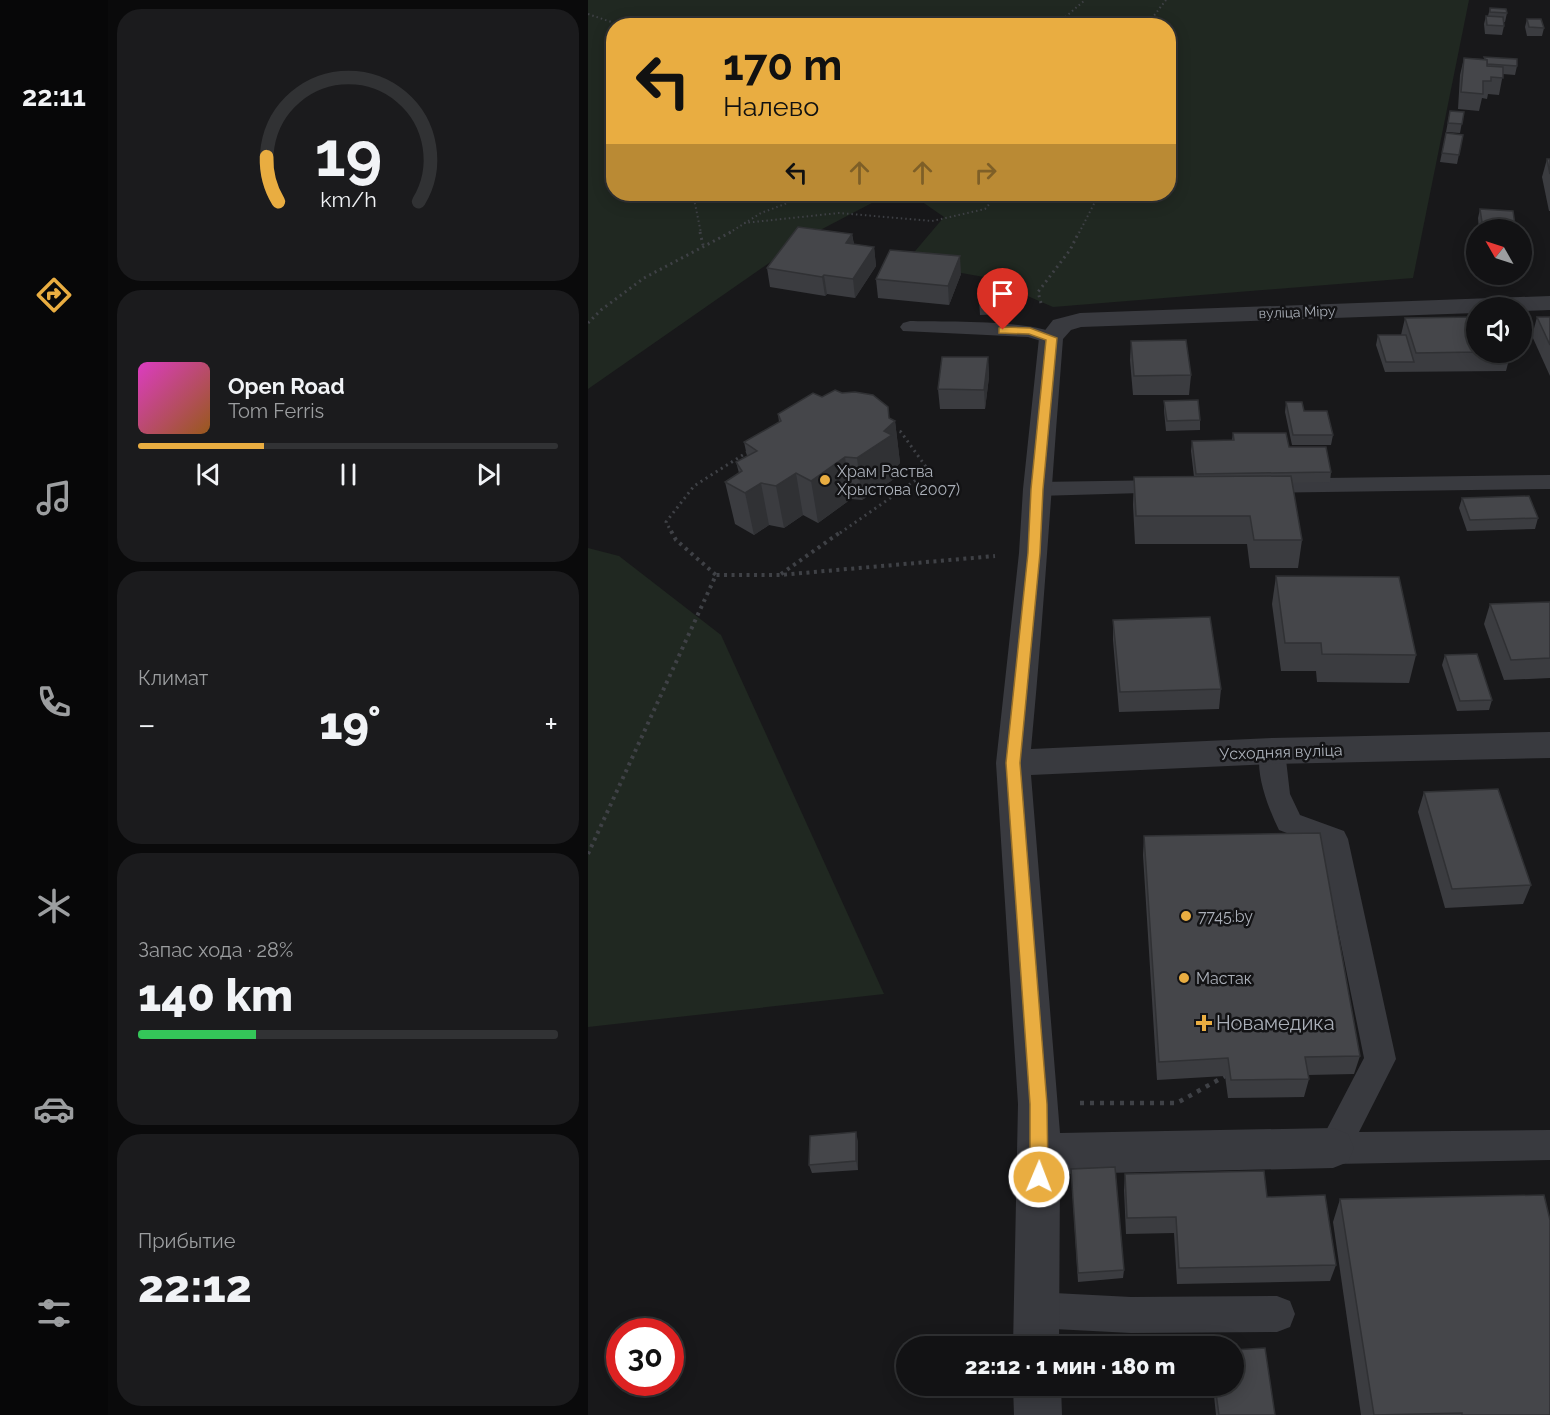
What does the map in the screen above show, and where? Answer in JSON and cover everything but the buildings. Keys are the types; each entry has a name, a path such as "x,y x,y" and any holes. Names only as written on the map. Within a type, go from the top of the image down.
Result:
{"street":[{"name":"вуліца Міру","path":"1051,338 1062,325 1080,320 1550,303"},
{"path":"1035,1329 1040,1154 1013,763 1034,553 1037,489 1051,338"},
{"name":"Усходняя вуліца","path":"1013,763 1272,751 1550,745"},
{"path":"1040,1154 1333,1148"},
{"path":"1037,1396 1038,1415"}],"lane":[{"path":"910,327 1030,331 1051,338"},
{"path":"1240,486 1550,482"},
{"path":"1037,489 1192,487"},
{"path":"1272,751 1277,794 1289,822 1334,839 1380,1059 1333,1148 1550,1145"},
{"path":"1035,1329 1131,1315 1277,1314"}],"path":[{"path":"1064,18 1085,0"},
{"path":"1152,18 1166,0"},
{"path":"588,14 606,20"},
{"path":"694,201 703,245"},
{"path":"588,323 600,310 644,278 703,245 723,237 761,213 789,201"},
{"path":"744,223 839,213 932,221 985,209 992,201"},
{"path":"1038,292 1070,250 1095,201"},
{"path":"780,575 929,471 901,432 891,428"},
{"path":"750,450 694,486 666,522 676,540 716,575 780,575 1034,553"},
{"path":"588,854 716,575"},
{"path":"1038,1104 1177,1103 1225,1076"}],"shaded area":[{"path":"588,0 1469,0 1413,278 1053,307 984,277 905,263 944,217 921,201 1176,201 1176,18 606,18 606,201 876,201 805,238 588,389"},
{"path":"588,548 619,556 721,635 884,994 588,1027"}],"place":[{"name":"Храм Раства Хрыстова (2007)","path":"825,480"},
{"name":"7745.by","path":"1186,916"},
{"name":"Мастак","path":"1184,978"},
{"name":"Новамедика","path":"1204,1023"}],"route":[{"path":"1003,330 1030,331 1051,338 1037,489 1034,553 1013,763 1038,1104 1039,1177"}]}
